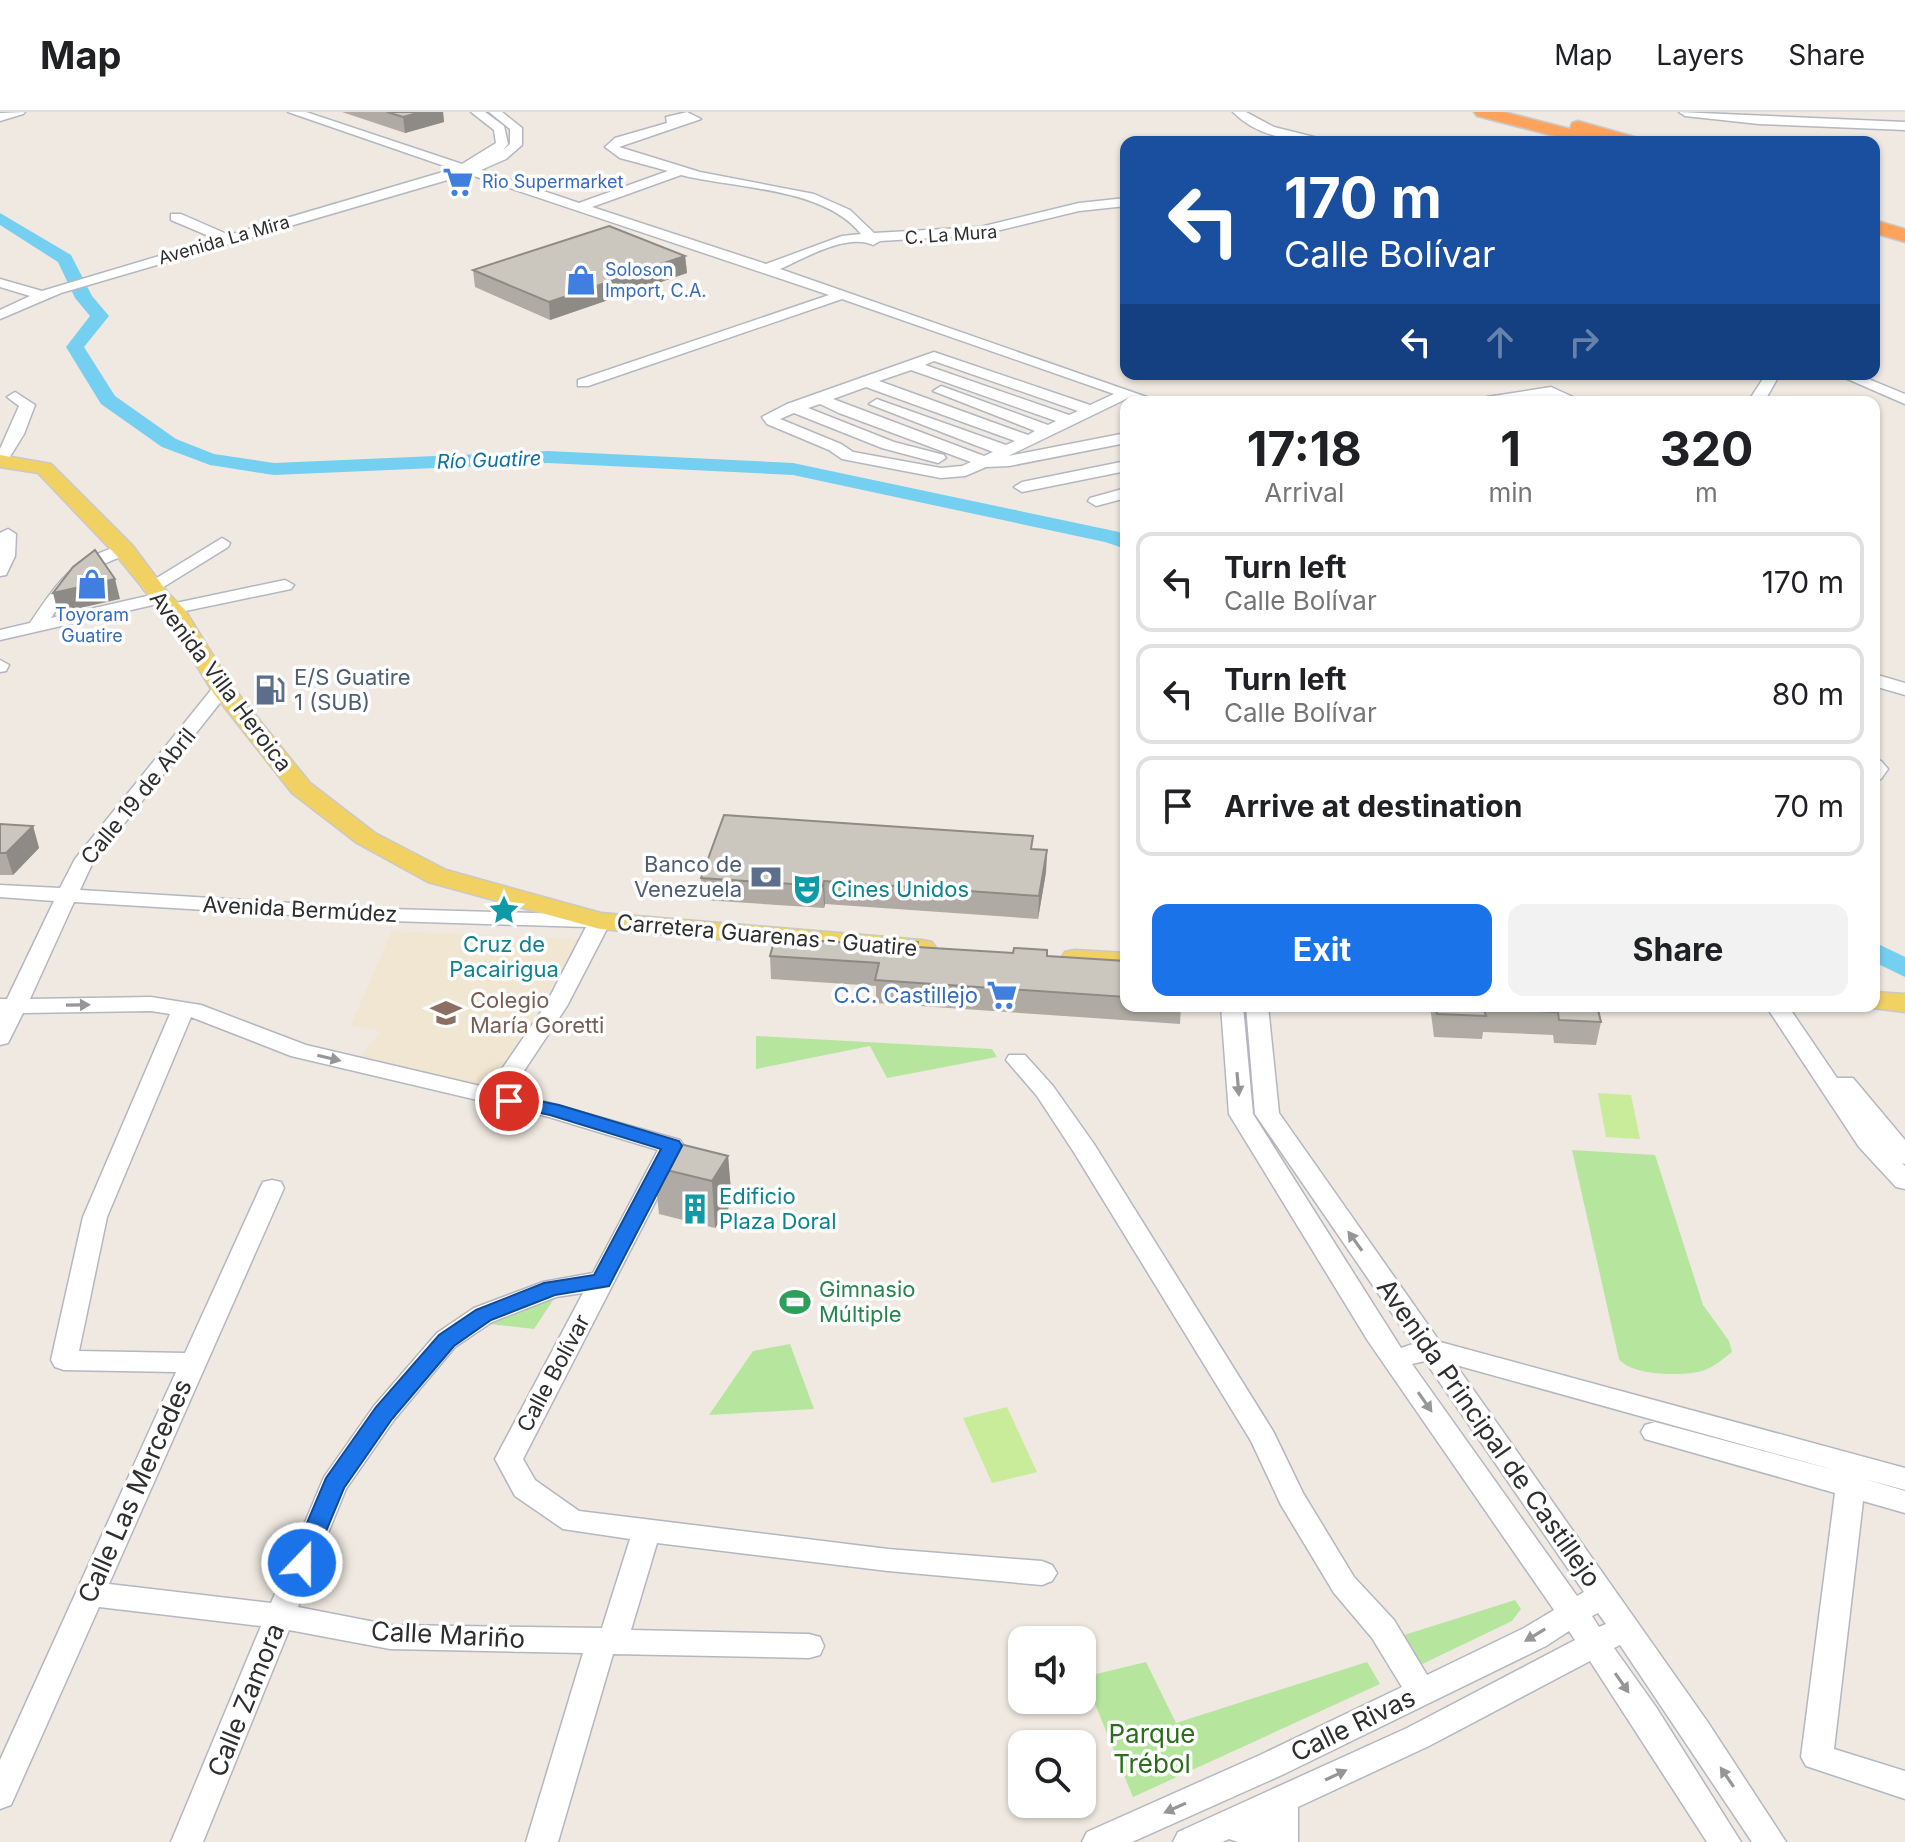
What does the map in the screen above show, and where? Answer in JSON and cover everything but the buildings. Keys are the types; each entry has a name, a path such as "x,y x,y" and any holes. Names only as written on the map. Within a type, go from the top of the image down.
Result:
{"highway":[{"path":"1483,112 1577,136"},
{"path":"1521,112 1609,136"},
{"path":"1880,219 1905,226"},
{"path":"1880,228 1905,236"}],"main road":[{"name":"Avenida Villa Heroica","path":"0,461 44,468 124,550 161,598 222,689 301,788 366,838 437,876 600,921"},
{"name":"Carretera Guarenas - Guatire","path":"600,921 945,950"},
{"path":"1051,957 1120,961"},
{"path":"1880,1001 1905,1003"}],"street":[{"path":"0,117 19,112"},
{"path":"294,112 460,171 773,271 1136,396"},
{"name":"Avenida La Mira","path":"460,171 491,154 502,144 500,129 477,112"},
{"name":"Avenida La Mira","path":"0,315 49,293 502,156 516,145 516,128 495,112"},
{"path":"1685,112 1759,120 1905,126"},
{"path":"1232,114 1249,128 1278,136"},
{"path":"1232,114 1275,131 1299,136"},
{"path":"675,124 619,141 611,147 616,152 680,171 813,198 850,213 872,238"},
{"path":"579,207 680,171"},
{"name":"C. La Mura","path":"773,271 872,238 988,235 1120,205"},
{"path":"176,217 227,239"},
{"path":"0,283 49,293"},
{"path":"583,383 842,295"},
{"path":"1093,411 934,356 770,417 772,421 835,447 848,456 941,473 965,471 1093,411 1120,397"},
{"path":"912,365 1071,421"},
{"path":"891,373 1049,431"},
{"path":"1858,380 1905,399"},
{"path":"867,382 1027,440"},
{"path":"1525,396 1551,392 1561,396"},
{"path":"1121,396 1127,393"},
{"path":"0,461 18,435 27,405 15,397"},
{"path":"820,398 981,464"},
{"path":"877,404 1006,451"},
{"path":"792,407 888,445 981,464 1120,439"},
{"path":"1022,487 1120,467"},
{"path":"1096,501 1120,495"},
{"path":"1,565 7,556 8,534"},
{"path":"161,598 222,543"},
{"path":"37,626 78,568 97,557 124,550"},
{"path":"0,635 161,598 285,585"},
{"path":"1880,682 1905,689"},
{"name":"Calle 19 de Abril","path":"0,1038 8,1006 82,863 222,689"},
{"name":"Avenida Bermúdez","path":"0,891 391,915 600,921"},
{"path":"502,1099 556,1006 600,921"},
{"name":"Calle Bolívar","path":"8,1006 151,1004 201,1012 299,1051 553,1110 672,1146 509,1459 525,1488 573,1521 888,1560 1042,1573"},
{"path":"183,1009 95,1217 64,1360 191,1363"},
{"name":"Avenida Principal de Castillejo","path":"1232,1012 1241,1114 1395,1359 1645,1716 1725,1842"},
{"name":"Avenida Principal de Castillejo","path":"1258,1012 1267,1114 1770,1842"},
{"path":"1781,1012 1867,1141 1905,1181"},
{"path":"1798,1012 1825,1056 1905,1156"},
{"path":"1017,1060 1045,1091 1085,1150 1263,1438 1291,1497 1344,1585 1383,1629 1421,1691"},
{"name":"Calle Las Mercedes","path":"0,1795 272,1188"},
{"name":"Calle Zamora","path":"187,1842 334,1485 384,1413 446,1340 483,1315 552,1288 602,1281"},
{"path":"1395,1359 1432,1349 1851,1475 1905,1502"},
{"path":"1655,1432 1851,1475 1905,1479"},
{"path":"1851,1475 1817,1757 1905,1785"},
{"path":"542,1842 647,1530"},
{"name":"Calle Mariño","path":"89,1594 280,1616 390,1637 809,1646"},
{"name":"Calle Rivas","path":"1098,1842 1231,1783 1535,1637 1602,1595"},
{"name":"Calle Rivas","path":"1189,1842 1418,1737 1625,1628"},
{"path":"1231,1783 1282,1842"},
{"path":"1255,1812 1275,1842"}],"shaded area":[{"name":"Colegio María Goretti","path":"392,931 581,939 488,1090 358,1059 381,1032 351,1025"}],"green space":[{"path":"756,1036 992,1049 997,1057 887,1078 870,1046 756,1069"},
{"path":"1598,1093 1631,1095 1640,1139 1606,1137"},
{"path":"1572,1150 1655,1155 1703,1305 1729,1341 1732,1352 1715,1365 1696,1372 1659,1374 1635,1369 1619,1359"},
{"path":"559,1291 534,1329 480,1323"},
{"path":"790,1344 814,1409 709,1415 753,1351"},
{"path":"1007,1407 1037,1472 992,1483 963,1418"},
{"path":"1515,1600 1521,1609 1512,1621 1416,1667 1398,1637"},
{"name":"Parque Trébol","path":"1146,1662 1176,1723 1367,1662 1380,1684 1133,1797 1096,1706 1096,1674"}],"waterway":[{"name":"Río Guatire","path":"0,218 65,259 84,298 100,316 75,347 108,400 169,443 210,459 274,469 548,457 793,469 1120,541"},
{"name":"Río Guatire","path":"1880,954 1905,969"}],"place":[{"name":"Rio Supermarket","path":"458,182"},
{"name":"Soloson Import, C.A.","path":"581,280"},
{"name":"Toyoram Guatire","path":"92,584"},
{"name":"E/S Guatire 1 (SUB)","path":"270,690"},
{"name":"Banco de Venezuela","path":"766,877"},
{"name":"Cines Unidos","path":"807,889"},
{"name":"Cruz de Pacairigua","path":"504,910"},
{"name":"C.C. Castillejo","path":"1002,995"},
{"name":"Colegio María Goretti","path":"446,1013"},
{"name":"Edificio Plaza Doral","path":"695,1209"},
{"name":"Gimnasio Múltiple","path":"795,1302"}],"route":[{"path":"302,1563 334,1485 384,1413 446,1340 483,1315 552,1288 577,1282 602,1281 672,1146 553,1110 509,1101"}]}
